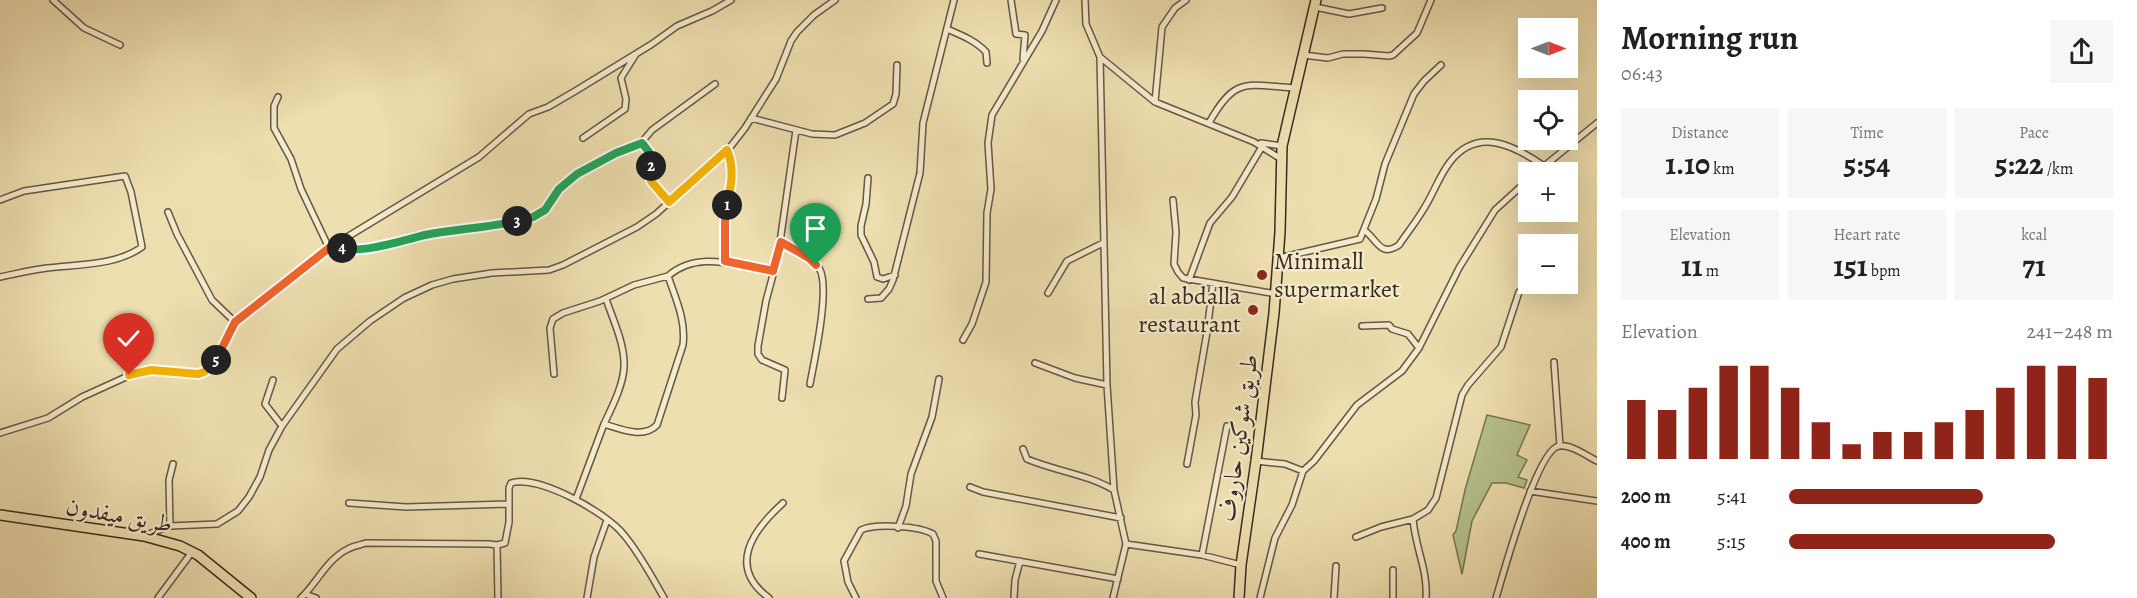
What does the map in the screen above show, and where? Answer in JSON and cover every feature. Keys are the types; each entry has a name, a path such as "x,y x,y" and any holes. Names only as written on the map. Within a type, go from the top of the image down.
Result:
{"main road":[{"name":"طريق شوكين حاروف","path":"1239,598 1241,565 1276,294 1282,146 1316,4"},
{"name":"طريق ميفدون","path":"0,515 144,536 180,546 192,552 251,598"}],"street":[{"path":"53,0 84,28 120,45"},
{"path":"0,433 48,418 88,393 137,372 151,370 190,374 204,372 217,360 235,322 332,247 479,157 529,114 548,107 677,26 731,0"},
{"path":"144,536 170,526 217,524 238,511 260,477 269,450 282,426 337,349 370,321 404,298 432,285 453,279 492,273 549,270 637,227 656,214 727,150 752,118 776,79 791,41 802,25 836,0"},
{"path":"868,299 876,300 885,295 895,275 920,172 923,123 954,0"},
{"path":"1011,0 1016,34 1025,35 1025,52 1021,67"},
{"path":"963,340 972,324 986,282 987,213 991,189 988,143 992,115 1042,32 1056,0"},
{"path":"1085,0 1086,24 1100,57 1107,385 1114,490 1126,544 1113,598"},
{"path":"1155,102 1162,27 1175,8 1186,0"},
{"path":"1303,55 1328,58 1354,53 1394,55 1417,33 1431,0"},
{"path":"1316,4 1349,14 1382,8"},
{"path":"947,28 983,49 986,52 987,63"},
{"path":"583,138 625,109 626,99 621,78 637,53"},
{"path":"1100,57 1155,102 1254,142 1282,146"},
{"path":"752,118 796,130 827,136 835,135 865,123 893,104 897,65"},
{"path":"1279,258 1360,239 1376,199 1385,164 1414,94 1441,65"},
{"path":"332,247 346,249 371,247 425,235 503,224 533,217 545,210 559,189 570,179 616,153 642,143 652,130 715,84"},
{"path":"1209,123 1229,93 1242,86 1295,88"},
{"path":"278,97 274,106 274,128 332,247"},
{"path":"1549,162 1597,123"},
{"path":"782,398 785,370 762,360 758,354 766,301 781,242 796,130"},
{"path":"1364,230 1379,247 1395,248 1423,210 1449,163 1463,149 1476,144 1492,142 1503,144 1538,162"},
{"path":"642,143 651,158 651,181 669,202"},
{"path":"1263,145 1281,159"},
{"path":"1189,280 1210,223 1232,197 1263,145"},
{"path":"725,261 725,221 732,175 731,160 727,150"},
{"path":"0,200 24,191 125,176 131,192 142,247 130,256 114,260 44,268 0,277"},
{"path":"868,178 861,235 874,262 877,277 883,279 895,275"},
{"path":"1260,598 1275,538 1292,505 1303,471 1314,461 1357,405 1402,371 1419,348 1459,268 1490,218 1500,204 1518,189"},
{"path":"1173,200 1176,232 1174,264 1178,272 1189,280 1276,294"},
{"path":"168,212 212,300 235,322"},
{"path":"781,242 809,258 819,268 822,275 823,297 810,384"},
{"path":"1048,292 1067,261 1103,243"},
{"path":"554,374 550,337 553,319 562,313 606,299 634,285 668,276 693,262 725,261 773,271"},
{"path":"604,424 639,432 652,430 657,425 685,333 680,307 668,276"},
{"path":"1187,464 1196,415 1195,402 1213,283"},
{"path":"1356,537 1381,527 1413,519 1428,510 1436,498 1462,395 1501,347 1518,294"},
{"path":"576,499 624,370 619,338 606,299"},
{"path":"1362,326 1389,325 1392,329 1408,334 1419,348"},
{"path":"1554,362 1560,446"},
{"path":"1035,363 1075,378 1107,385"},
{"path":"898,528 906,506 911,474 932,417 939,379"},
{"path":"273,380 265,404 282,426"},
{"path":"1202,555 1227,426"},
{"path":"1496,598 1519,519 1530,491 1555,447 1573,449 1597,461"},
{"path":"1023,449 1027,459 1043,466 1086,477 1114,490"},
{"path":"1256,461 1285,464 1303,471"},
{"path":"170,526 169,480 173,464"},
{"path":"316,598 303,596 325,568 349,548 366,543 497,545 504,543 509,522 509,488 511,483 518,481 541,485 576,499 618,528 664,598"},
{"path":"970,487 983,492 1121,518"},
{"path":"1530,491 1597,501"},
{"path":"349,503 406,507 508,504"},
{"path":"769,598 758,589 749,576 746,555 759,530 783,503"},
{"path":"1413,519 1415,542 1425,576 1426,598"},
{"path":"587,598 594,557 607,520"},
{"path":"856,598 848,582 844,561 858,533 866,528 881,525 929,532 935,537 936,581 943,598"},
{"path":"1126,544 1202,555 1241,565"},
{"path":"497,545 498,598"},
{"path":"158,598 192,552"},
{"path":"979,554 1118,579"},
{"path":"1014,598 1015,580 1020,561"},
{"path":"1334,598 1336,566"},
{"path":"1393,570 1393,598"}],"green space":[{"path":"1487,415 1530,425 1517,455 1527,460 1518,477 1527,480 1524,488 1506,483 1492,483 1472,521 1462,574 1453,535"}],"place":[{"name":"Minimall supermarket","path":"1262,275"},
{"name":"al abdalla restaurant","path":"1253,310"}],"route":[{"path":"129,375 151,370 190,374 204,372 217,360 235,322 334,245 346,249 371,247 425,235 503,224 533,217 545,210 559,189 577,174 628,147 642,143 651,158 651,181 669,202 727,150 731,160 732,186 725,221 725,261 773,271 781,242 809,258 816,265"}]}
